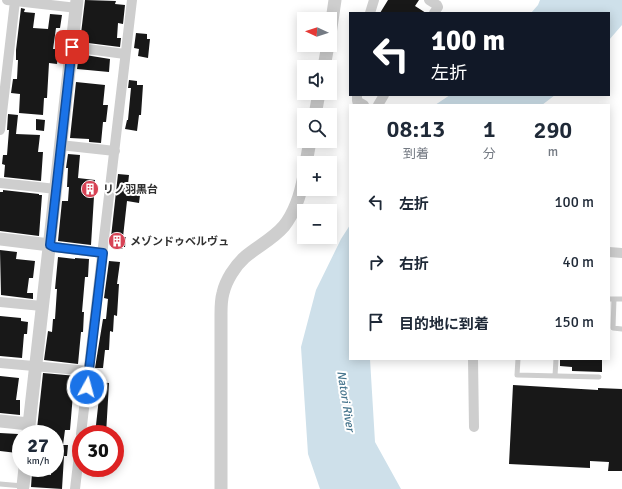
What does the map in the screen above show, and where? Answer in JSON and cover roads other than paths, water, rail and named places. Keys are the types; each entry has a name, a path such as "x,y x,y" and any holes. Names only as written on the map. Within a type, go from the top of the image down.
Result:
{"street":[{"path":"0,130 11,0 77,4 29,425"},
{"path":"83,425 132,0"},
{"path":"333,12 335,0"},
{"path":"370,12 374,0"},
{"path":"429,0 438,7 435,12"},
{"path":"72,47 125,54"},
{"path":"357,96 357,101 362,104"},
{"path":"60,145 115,151"},
{"path":"0,183 56,189"},
{"path":"221,489 220,314 223,293 230,275 245,257 270,239 288,220 299,196"},
{"path":"0,239 103,253"},
{"path":"610,252 622,253"},
{"path":"0,302 42,306"},
{"path":"473,360 474,427"},
{"path":"0,363 89,372"},
{"path":"0,421 14,425"},
{"path":"23,488 24,477"},
{"path":"75,489 76,477"}],"lane":[{"path":"622,299 612,299 613,328 622,328"},
{"path":"518,360 517,375 600,377"},
{"path":"555,376 556,360"},
{"path":"0,484 23,488"}],"water":[{"path":"540,0 622,0 622,25 610,39 610,12 532,12"},
{"path":"448,96 554,96 543,104 436,104"},
{"name":"Natori River","path":"349,227 349,360 370,360 375,442 401,489 320,489 308,454 301,347 316,290 341,239"}],"place":[{"name":"リノ羽黒台","path":"90,189"},
{"name":"メゾンドゥベルヴュ","path":"117,241"}]}
